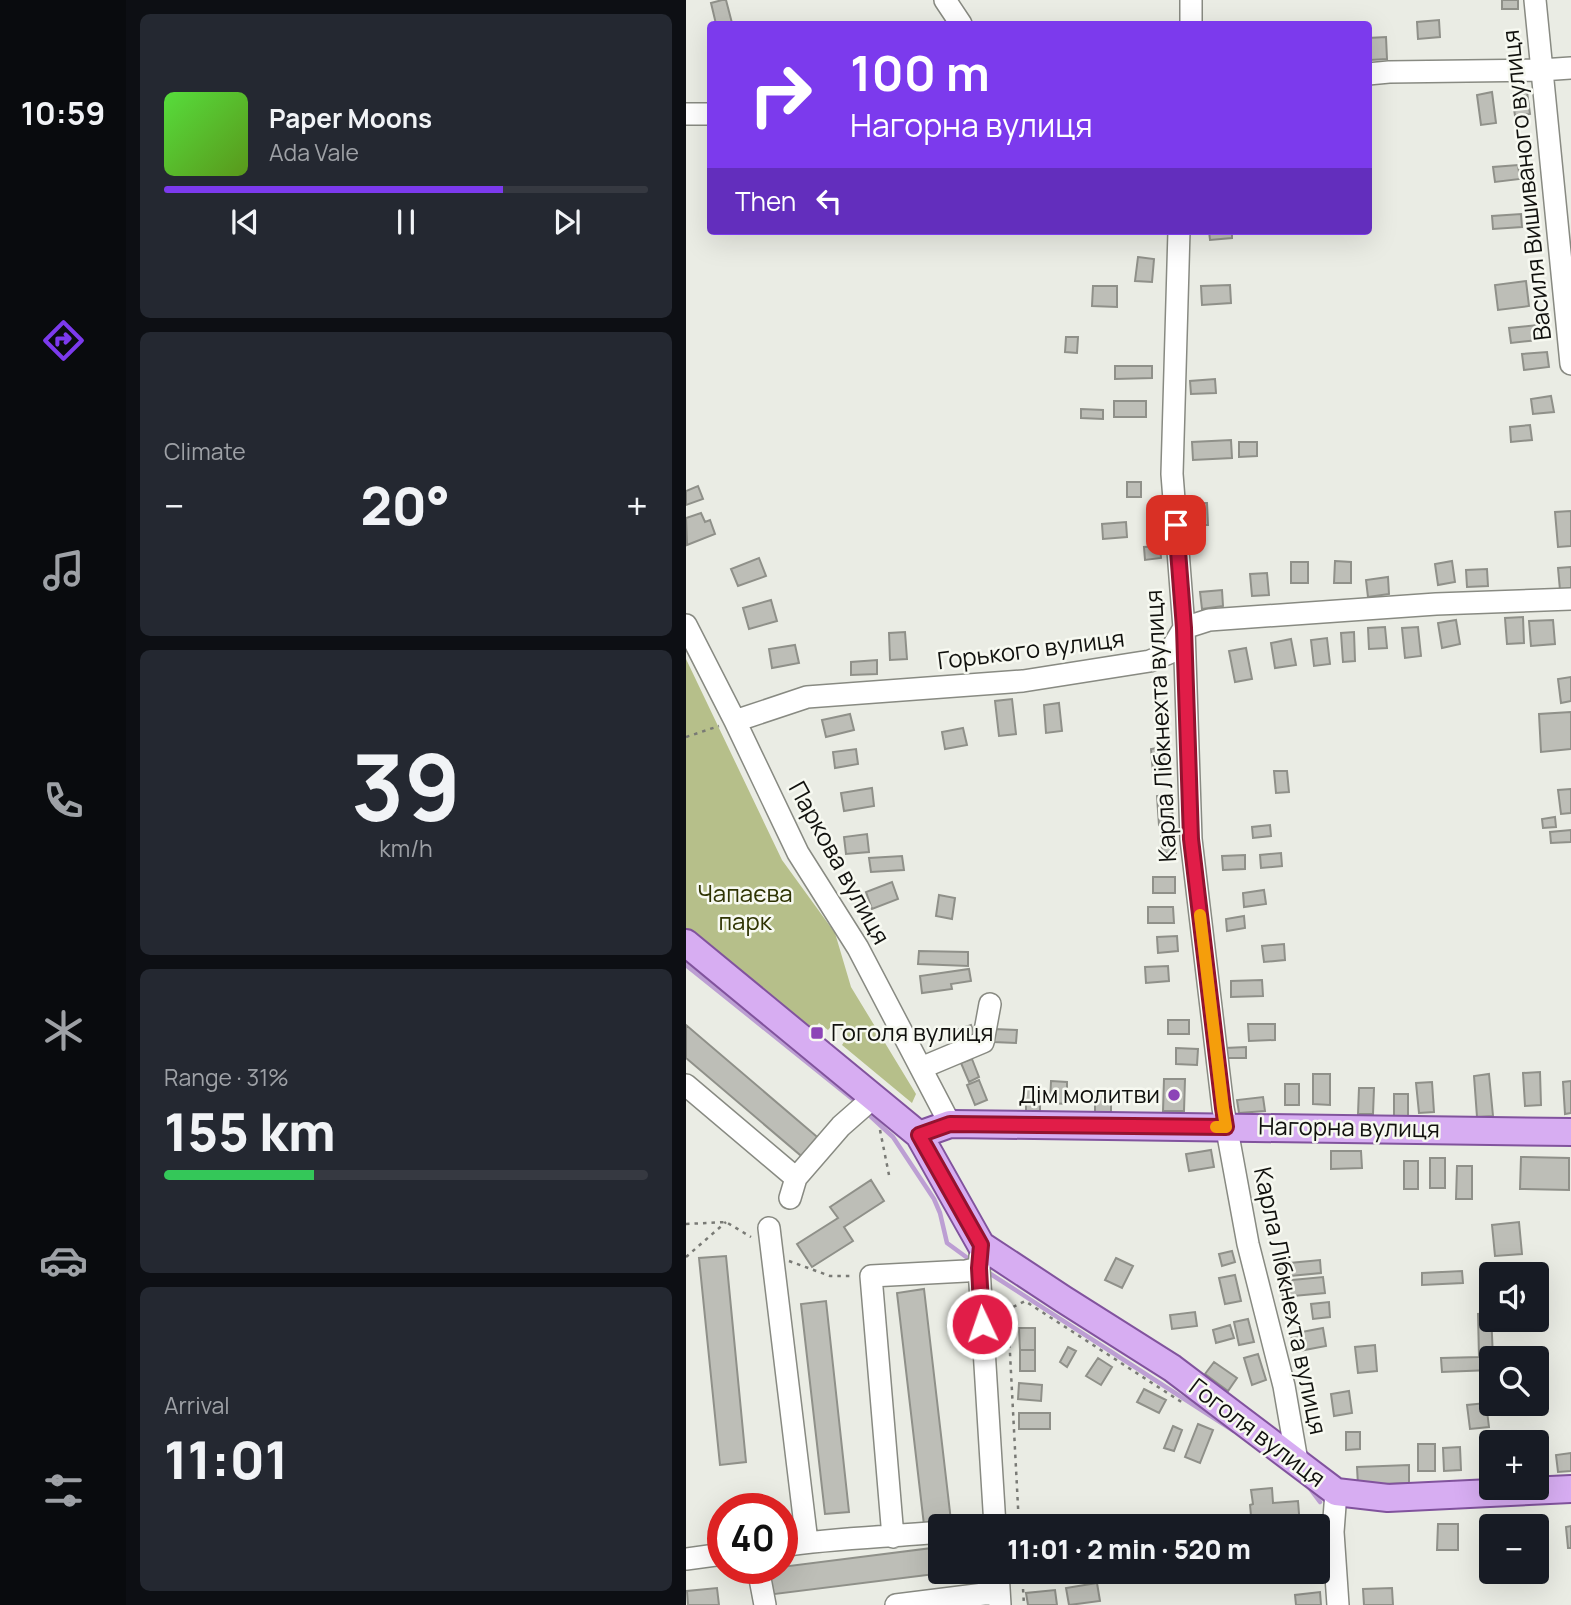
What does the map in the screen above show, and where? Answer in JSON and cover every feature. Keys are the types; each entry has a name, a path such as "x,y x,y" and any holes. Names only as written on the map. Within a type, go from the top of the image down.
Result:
{"main road":[{"path":"686,943 919,1135 980,1256"},
{"name":"Нагорна вулиця","path":"919,1135 950,1124 1571,1132"},
{"name":"Гоголя вулиця","path":"980,1256 1063,1299 1172,1368 1336,1492 1388,1498 1571,1489"}],"street":[{"path":"945,0 959,21"},
{"path":"1191,0 1191,21"},
{"name":"Василя Вишиваного вулиця","path":"1535,0 1571,364"},
{"path":"1372,74 1571,68"},
{"path":"686,114 707,114"},
{"name":"Карла Лібкнехта вулиця","path":"1179,235 1172,474 1184,628 1191,839 1226,1127 1248,1244 1284,1386 1297,1461"},
{"path":"1184,628 1209,620 1436,604 1571,599"},
{"name":"Паркова вулиця","path":"686,625 798,853 858,948 950,1124"},
{"name":"Горького вулиця","path":"735,721 807,697 1023,681 1150,662 1169,653 1184,628"},
{"path":"921,1068 983,1042 990,1004"},
{"path":"686,1085 793,1188 841,1126 874,1097"},
{"path":"770,1238 807,1542"},
{"path":"893,1537 870,1276 966,1271 980,1256"},
{"path":"980,1256 991,1514"},
{"path":"1336,1492 1327,1532 1338,1605"},
{"path":"798,1543 928,1533"},
{"path":"686,1559 707,1556"},
{"path":"761,1584 765,1605"},
{"path":"896,1605 1000,1599"}],"path":[{"path":"686,737 735,721"},
{"path":"880,1127 889,1175"},
{"path":"686,1224 726,1222 770,1238 788,1260 830,1276 870,1276"},
{"path":"686,1257 726,1222"},
{"path":"1019,1514 1007,1315 1013,1307 1025,1301 1184,1404"},
{"path":"1023,1584 1024,1605"}],"green space":[{"name":"Чапаєва парк","path":"686,659 782,860 835,933 851,987 916,1094 912,1103 842,1045 848,1036 834,1023 828,1030 819,1023 809,1035 686,935"}],"building":[{"path":"726,0 731,21 715,21 711,3"},
{"path":"1502,0 1518,0 1518,9 1502,9"},
{"path":"1439,20 1440,37 1418,39 1417,22"},
{"path":"1386,37 1387,59 1372,60 1372,38"},
{"path":"1492,92 1496,123 1481,125 1477,95"},
{"path":"1527,92 1530,114 1515,116 1512,94"},
{"path":"1518,165 1520,179 1495,182 1493,167"},
{"path":"1521,214 1522,227 1493,229 1492,216"},
{"path":"1209,235 1232,235 1232,238 1210,240"},
{"path":"1138,257 1154,259 1152,282 1135,281"},
{"path":"1526,281 1529,306 1498,310 1495,285"},
{"path":"1230,285 1231,303 1202,305 1201,286"},
{"path":"1093,286 1117,286 1117,307 1092,306"},
{"path":"1537,325 1538,340 1511,343 1509,328"},
{"path":"1066,337 1078,337 1077,353 1065,352"},
{"path":"1547,352 1549,367 1524,370 1522,354"},
{"path":"1115,366 1152,366 1152,378 1115,379"},
{"path":"1215,379 1216,393 1191,394 1190,381"},
{"path":"1551,396 1554,412 1533,414 1531,399"},
{"path":"1114,401 1146,401 1146,417 1114,417"},
{"path":"1081,409 1103,410 1103,419 1081,418"},
{"path":"1530,425 1532,440 1511,442 1510,427"},
{"path":"1231,440 1232,458 1193,460 1192,442"},
{"path":"1239,442 1257,442 1257,456 1239,457"},
{"path":"1127,482 1141,482 1141,497 1127,497"},
{"path":"698,486 703,499 686,505 686,491"},
{"path":"1195,503 1207,503 1208,525 1195,525"},
{"path":"1571,511 1571,546 1558,547 1555,512"},
{"path":"701,513 705,522 710,520 715,534 687,545 686,518"},
{"path":"1126,522 1127,537 1103,539 1102,524"},
{"path":"1160,546 1161,558 1145,560 1144,547"},
{"path":"759,558 766,576 738,586 731,569"},
{"path":"1335,561 1351,562 1351,583 1334,583"},
{"path":"1452,561 1455,582 1438,585 1435,564"},
{"path":"1291,562 1308,562 1308,583 1291,583"},
{"path":"1571,567 1571,588 1560,590 1558,568"},
{"path":"1487,569 1488,586 1467,587 1466,570"},
{"path":"1267,573 1269,595 1252,596 1250,574"},
{"path":"1388,577 1389,594 1368,597 1366,580"},
{"path":"1222,590 1223,606 1202,609 1200,592"},
{"path":"771,600 777,621 749,629 743,608"},
{"path":"1523,617 1524,643 1507,644 1505,618"},
{"path":"1456,620 1460,644 1442,648 1438,623"},
{"path":"1553,620 1555,644 1531,646 1529,621"},
{"path":"1385,627 1387,648 1369,649 1368,628"},
{"path":"1418,627 1421,656 1405,658 1402,628"},
{"path":"905,632 907,659 890,660 889,633"},
{"path":"1354,632 1355,661 1343,662 1341,633"},
{"path":"1327,638 1330,664 1314,666 1311,640"},
{"path":"1291,639 1296,665 1275,668 1271,643"},
{"path":"795,645 799,663 772,668 769,649"},
{"path":"1246,648 1252,679 1235,682 1229,651"},
{"path":"877,660 877,674 851,675 851,662"},
{"path":"1571,677 1571,701 1561,703 1558,679"},
{"path":"1012,699 1016,734 999,736 995,701"},
{"path":"1059,703 1062,731 1046,733 1044,705"},
{"path":"1571,712 1571,749 1541,752 1539,714"},
{"path":"850,714 854,730 826,737 822,720"},
{"path":"963,728 967,745 945,749 942,732"},
{"path":"1163,747 1166,773 1153,774 1151,749"},
{"path":"856,749 858,764 835,768 833,752"},
{"path":"1274,771 1287,771 1289,792 1276,793"},
{"path":"872,788 874,806 844,811 841,793"},
{"path":"1571,789 1571,813 1561,814 1558,790"},
{"path":"1171,794 1173,823 1159,825 1157,796"},
{"path":"1555,817 1556,827 1543,828 1542,819"},
{"path":"1270,825 1271,836 1253,838 1252,827"},
{"path":"1161,830 1174,830 1176,853 1162,853"},
{"path":"1571,830 1571,842 1551,843 1550,832"},
{"path":"867,834 869,852 846,854 844,837"},
{"path":"1281,853 1282,866 1261,868 1260,855"},
{"path":"1245,855 1245,869 1223,870 1222,856"},
{"path":"902,856 904,870 871,872 869,858"},
{"path":"1153,877 1175,877 1175,893 1153,893"},
{"path":"892,882 898,899 872,909 866,892"},
{"path":"1264,890 1266,904 1244,907 1243,893"},
{"path":"939,895 955,898 952,919 936,916"},
{"path":"1148,907 1173,907 1174,923 1148,923"},
{"path":"1244,916 1245,928 1227,931 1226,919"},
{"path":"1177,936 1178,951 1158,953 1157,937"},
{"path":"1284,944 1285,960 1264,962 1262,946"},
{"path":"919,951 968,952 968,966 918,964"},
{"path":"1168,966 1169,981 1146,983 1145,967"},
{"path":"969,969 971,981 951,984 952,989 922,993 920,976"},
{"path":"1262,980 1263,996 1231,997 1231,981"},
{"path":"1168,1020 1189,1020 1189,1034 1168,1034"},
{"path":"1248,1024 1275,1024 1275,1040 1249,1041"},
{"path":"686,1025 822,1141 806,1160 686,1058"},
{"path":"971,1025 976,1038 953,1047 948,1033"},
{"path":"994,1029 1017,1030 1016,1043 993,1042"},
{"path":"1246,1047 1246,1058 1226,1058 1225,1048"},
{"path":"1176,1048 1198,1049 1197,1065 1176,1064"},
{"path":"972,1059 979,1077 969,1082 961,1063"},
{"path":"1540,1072 1541,1105 1525,1106 1523,1073"},
{"path":"1313,1074 1330,1074 1330,1105 1313,1104"},
{"path":"1489,1074 1493,1116 1477,1117 1474,1076"},
{"name":"Дім молитви","path":"1164,1079 1185,1079 1184,1111 1163,1111"},
{"path":"979,1080 987,1100 975,1105 967,1085"},
{"path":"1051,1081 1067,1082 1067,1104 1050,1103"},
{"path":"1571,1081 1571,1113 1565,1114 1563,1082"},
{"path":"1432,1082 1434,1112 1419,1113 1416,1083"},
{"path":"1285,1084 1299,1084 1299,1105 1285,1105"},
{"path":"1040,1088 1040,1111 1026,1111 1026,1089"},
{"path":"1359,1088 1374,1088 1373,1114 1358,1114"},
{"path":"1095,1091 1111,1092 1111,1112 1095,1112"},
{"path":"1394,1094 1408,1094 1408,1116 1394,1116"},
{"path":"1263,1097 1265,1111 1239,1113 1237,1100"},
{"path":"1211,1150 1214,1167 1189,1171 1186,1154"},
{"path":"1331,1151 1361,1151 1362,1168 1331,1169"},
{"path":"1521,1157 1569,1158 1569,1190 1520,1189"},
{"path":"1430,1158 1445,1158 1445,1188 1430,1188"},
{"path":"1404,1161 1418,1161 1418,1189 1404,1189"},
{"path":"1457,1166 1472,1166 1472,1199 1456,1199"},
{"path":"871,1180 884,1201 844,1227 853,1241 812,1267 797,1244 838,1218 830,1207"},
{"path":"1519,1222 1522,1254 1495,1256 1492,1225"},
{"path":"1232,1251 1235,1262 1222,1266 1219,1254"},
{"path":"726,1256 746,1462 720,1465 699,1258"},
{"path":"1116,1258 1133,1266 1122,1288 1105,1280"},
{"path":"1320,1260 1321,1273 1280,1277 1279,1264"},
{"path":"1462,1271 1463,1283 1422,1285 1422,1273"},
{"path":"1235,1275 1241,1301 1225,1304 1219,1278"},
{"path":"1323,1277 1325,1293 1283,1297 1282,1281"},
{"path":"924,1289 950,1514 928,1514 928,1524 924,1525 897,1293"},
{"path":"826,1301 849,1512 825,1514 801,1304"},
{"path":"1329,1302 1330,1317 1313,1319 1311,1304"},
{"path":"1195,1312 1197,1326 1172,1329 1170,1315"},
{"path":"1478,1314 1479,1332 1492,1332 1492,1346 1479,1346 1479,1357"},
{"path":"1248,1319 1254,1342 1239,1345 1234,1322"},
{"path":"1230,1325 1234,1338 1216,1343 1213,1330"},
{"path":"1019,1328 1035,1328 1035,1350 1020,1350"},
{"path":"1323,1328 1326,1346 1294,1352 1291,1334"},
{"path":"1375,1345 1377,1371 1358,1373 1355,1347"},
{"path":"1068,1347 1076,1351 1067,1367 1060,1362"},
{"path":"1020,1350 1035,1350 1035,1371 1020,1371"},
{"path":"1258,1354 1266,1380 1252,1385 1244,1358"},
{"path":"1479,1357 1479,1370 1442,1372 1441,1358"},
{"path":"1098,1358 1112,1367 1101,1385 1086,1376"},
{"path":"1214,1362 1237,1378 1228,1391 1205,1374"},
{"path":"1019,1383 1042,1385 1041,1401 1018,1399"},
{"path":"1144,1389 1166,1400 1159,1413 1137,1402"},
{"path":"1349,1391 1352,1413 1334,1416 1331,1394"},
{"path":"1479,1404 1479,1416 1488,1416 1489,1427 1470,1429 1467,1405"},
{"path":"1019,1413 1050,1413 1050,1429 1019,1429"},
{"path":"1198,1424 1213,1430 1200,1463 1185,1457"},
{"path":"1173,1426 1182,1430 1174,1451 1164,1448"},
{"path":"1346,1432 1360,1432 1360,1449 1346,1450"},
{"path":"1418,1444 1435,1444 1435,1471 1418,1471"},
{"path":"1460,1447 1461,1470 1444,1471 1443,1448"},
{"path":"1571,1453 1571,1471 1558,1472 1556,1455"},
{"path":"1409,1465 1409,1483 1358,1485 1357,1467"},
{"path":"1272,1488 1273,1503 1298,1501 1299,1514 1251,1514 1251,1490"},
{"path":"1438,1524 1458,1524 1458,1550 1437,1550"},
{"path":"1571,1526 1571,1548 1568,1548 1566,1527"},
{"path":"928,1549 928,1575 767,1595 766,1584 798,1584 798,1565"},
{"path":"1097,1584 1100,1601 1069,1605 1066,1588"},
{"path":"717,1588 719,1605 688,1605 687,1591"},
{"path":"1392,1588 1393,1605 1364,1605 1363,1589"},
{"path":"1055,1590 1057,1605 1028,1605 1026,1593"},
{"path":"1320,1592 1321,1605 1296,1605 1295,1595"}],"waterway":[{"path":"686,965 855,1101"},
{"path":"867,1113 893,1137 934,1199 947,1243 973,1262"},
{"path":"986,1271 1234,1431"},
{"path":"1308,1486 1320,1502"}],"slow traffic":[{"path":"1200,915 1226,1127 1216,1127"}],"place":[{"name":"Гоголя вулиця","path":"817,1033"},
{"name":"Дім молитви","path":"1174,1095"}],"route":[{"path":"982,1324 979,1268 981,1245 919,1135 950,1124 1226,1127 1191,839 1184,628 1176,525"}]}
